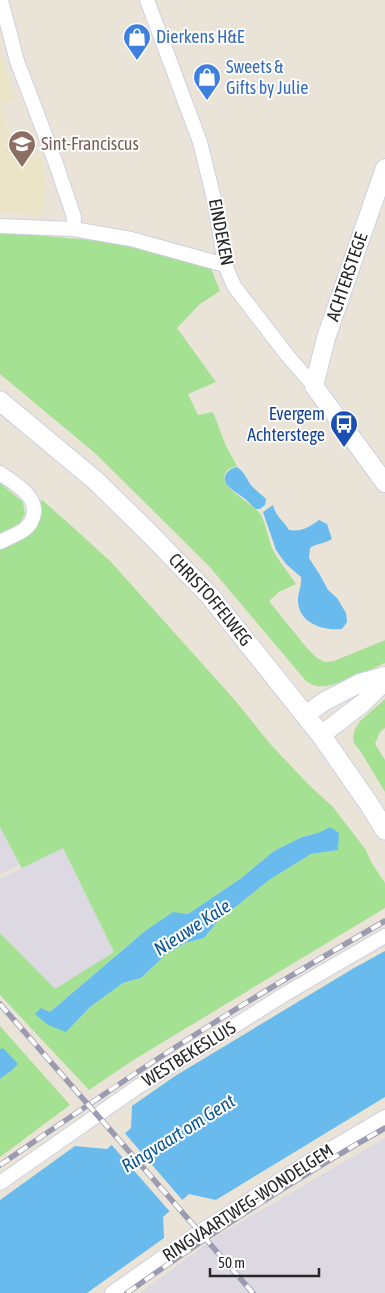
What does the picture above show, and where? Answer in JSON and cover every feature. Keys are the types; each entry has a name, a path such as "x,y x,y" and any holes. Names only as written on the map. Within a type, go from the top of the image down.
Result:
{"main road":[{"name":"CHRISTOFFELWEG","path":"0,401 96,481 210,596 320,735 385,830"}],"street":[{"path":"1,0 17,60 74,217 73,229"},
{"name":"EINDEKEN","path":"147,0 200,142 215,203 225,265 234,286 287,355 314,386 385,483"},
{"name":"ACHTERSTEGE","path":"314,386 326,338 385,168"},
{"path":"0,226 73,229 131,238 225,265"},
{"path":"0,473 29,496 34,502 35,509 34,517 26,529 0,542"},
{"path":"305,716 325,701 360,683 385,676"},
{"path":"320,735 363,703 385,681"},
{"name":"WESTBEKESLUIS","path":"0,1183 136,1088 285,994 385,936"},
{"name":"RINGVAARTWEG-WONDELGEM","path":"112,1293 192,1237 307,1163 385,1117"}],"shaded area":[{"name":"Sint-Franciscus","path":"0,50 14,99 0,104"},
{"name":"Sint-Franciscus","path":"0,105 4,119 22,159 41,155 46,177 41,216 3,211 2,215 0,215"},
{"path":"0,827 20,865 0,874"},
{"path":"63,848 114,952 55,990 0,933 0,879"},
{"path":"385,1138 385,1293 140,1293 217,1236"}],"green space":[{"path":"0,232 90,240 136,247 210,266 220,291 200,304 177,328 216,382 188,394 198,415 213,412 226,446 237,466 227,471 224,475 225,481 231,489 261,515 274,552 296,584 279,592 269,601 317,658 325,662 334,661 385,640 385,663 329,686 313,685 306,681 209,566 96,454 0,374"},
{"path":"0,483 23,502 25,514 19,524 0,534"},
{"path":"41,499 111,562 233,698 272,746 333,807 366,850 371,862 385,883 385,908 135,1059 89,1090 0,995 0,933 55,989 114,952 63,848 22,868 0,827 0,548 25,536 35,528 41,516","holes":["330,827 338,850 311,854 269,880 218,921 204,938 185,943 166,954 141,978 123,983 90,1007 66,1031 41,1008 50,1012 145,931 188,914 240,879 274,851 302,837 318,833"]},
{"path":"385,699 385,728 380,732 375,744 385,760 385,792 354,743 353,737 360,721"},
{"path":"0,1026 70,1105 0,1157 0,1079 11,1071 3,1048 0,1049"}],"water":[{"path":"237,467 250,484 266,499 265,505 260,509 256,509 225,482 226,473"},
{"path":"273,505 278,516 289,530 305,528 319,520 327,524 332,539 310,548 309,558 328,590 337,598 346,613 347,622 342,629 320,627 302,615 298,600 301,577 286,564 276,550 263,512"},
{"name":"Nieuwe Kale","path":"330,827 339,833 338,850 311,854 269,880 218,921 204,938 185,943 166,954 141,978 123,983 90,1007 66,1032 48,1025 35,1014 41,1008 50,1012 145,931 173,912 188,914 240,879 274,851 302,837 318,833"},
{"name":"Ringvaart om Gent","path":"385,951 385,1097 216,1200 189,1194 163,1217 164,1238 87,1293 0,1293 0,1200 75,1146 107,1149 131,1128 132,1106 175,1076"},
{"path":"3,1048 18,1064 0,1079 0,1049"}],"pier":[{"path":"123,1131 184,1202 171,1213 110,1143"}],"railway":[{"path":"0,1165 182,1043 275,985 385,921"},
{"path":"0,1004 253,1293"},
{"path":"127,1293 254,1207 385,1128"}],"place":[{"name":"Dierkens H&E","path":"137,61"},
{"name":"Sweets & Gifts by Julie","path":"207,101"},
{"name":"Sint-Franciscus","path":"22,168"},
{"name":"Evergem Achterstege","path":"344,448"}]}
